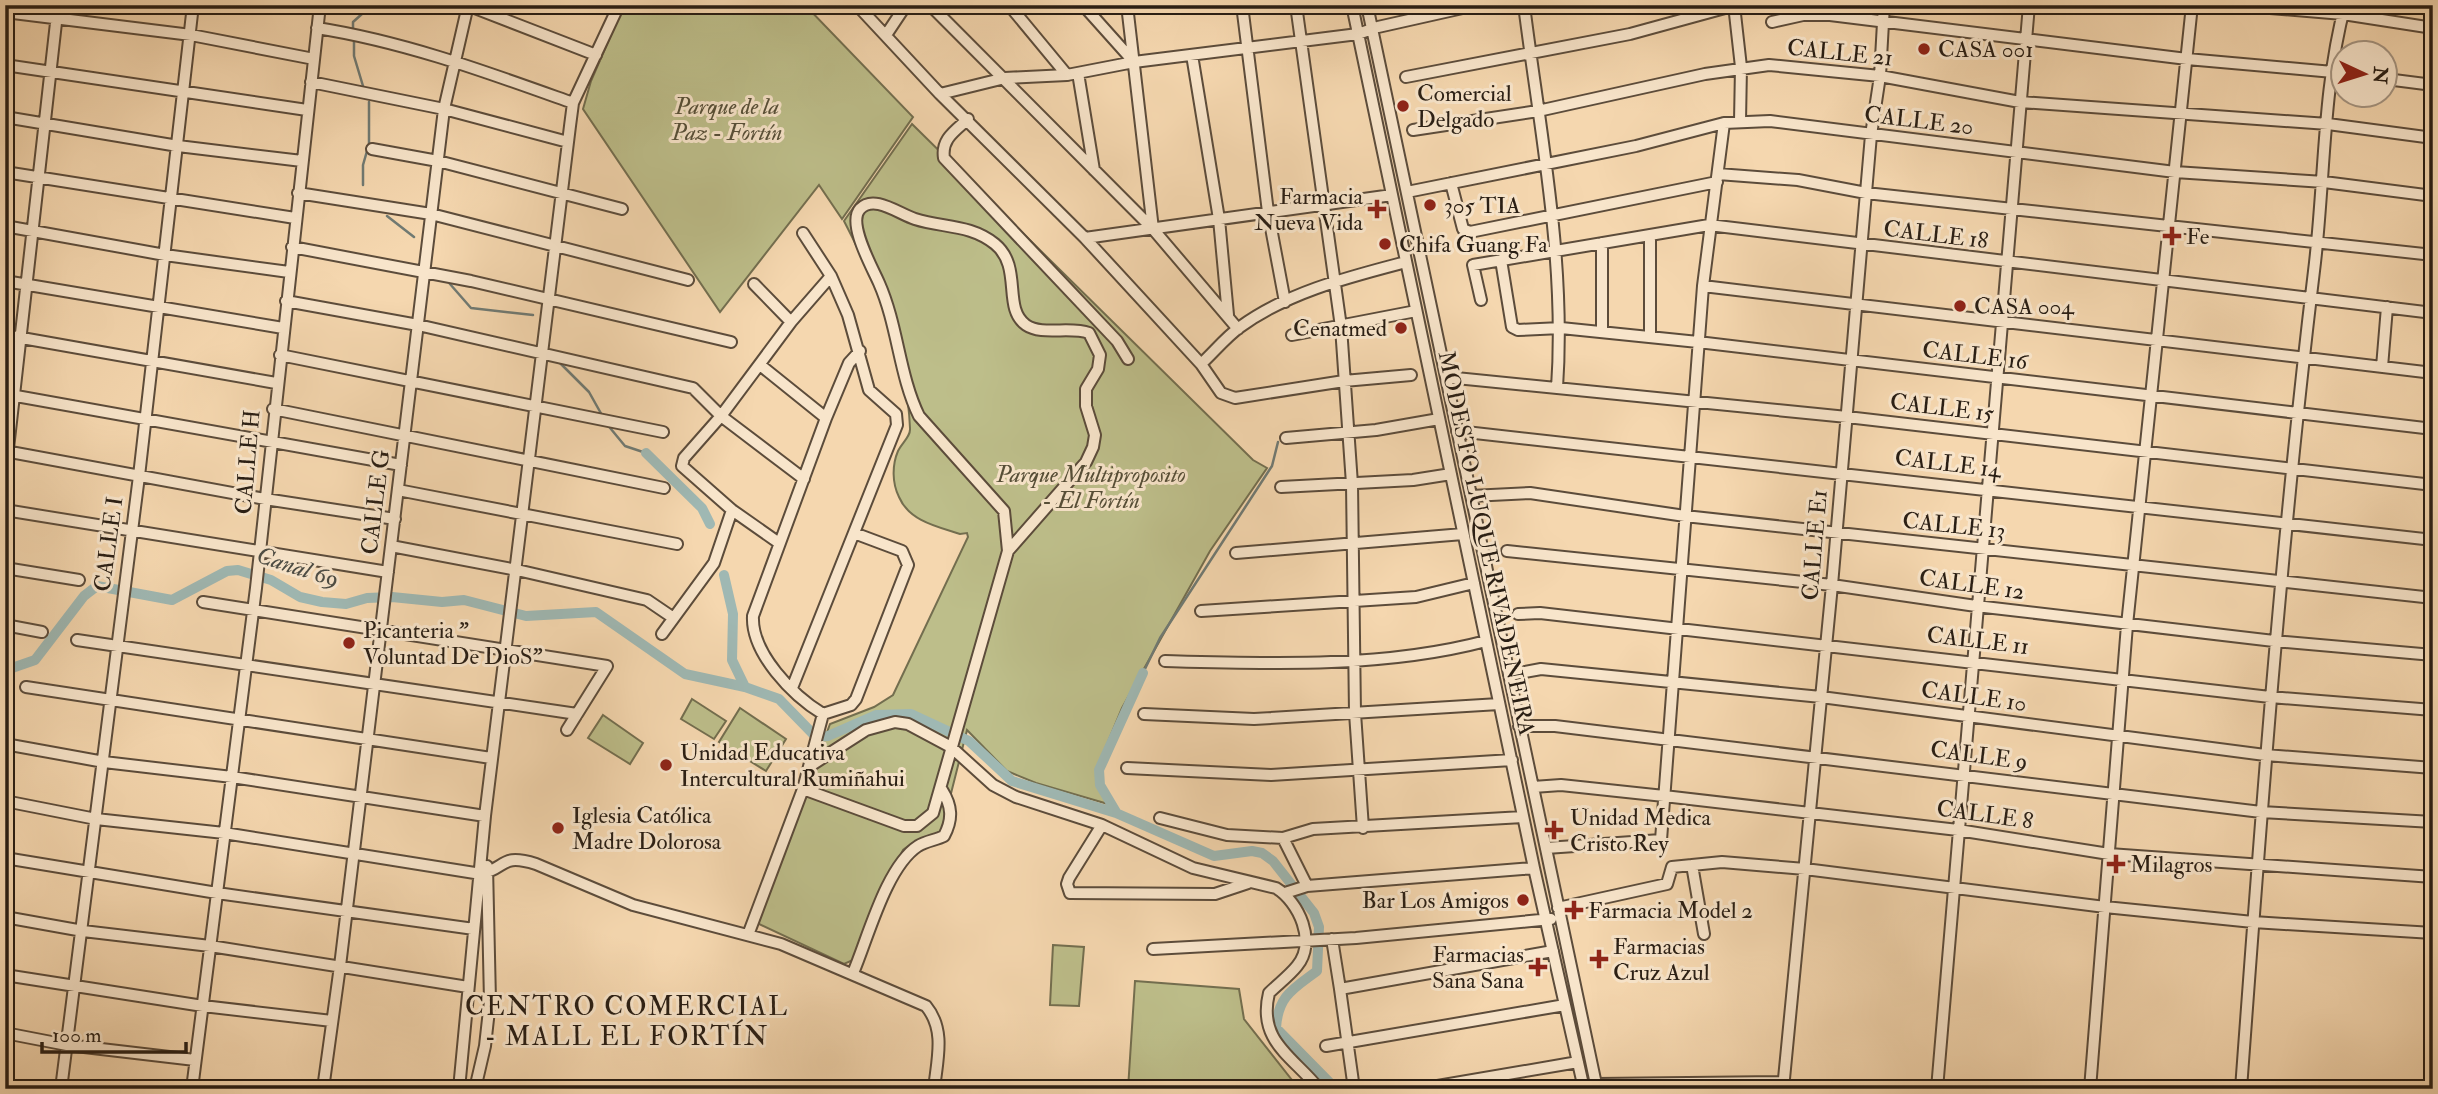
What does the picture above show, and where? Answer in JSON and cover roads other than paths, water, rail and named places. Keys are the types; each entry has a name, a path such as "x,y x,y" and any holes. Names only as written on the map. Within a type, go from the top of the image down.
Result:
{"street":[{"path":"5,475 10,395 21,337 58,5"},
{"name":"CALLE I","path":"61,1089 76,988 130,530 146,419 193,5"},
{"name":"CALLE H","path":"192,1089 256,588 272,442 273,409 320,5"},
{"path":"467,5 596,55"},
{"name":"CALLE G","path":"323,1089 444,109 467,5"},
{"path":"475,1089 485,1046 490,1001 483,850 485,816 573,103 619,5"},
{"path":"857,5 940,94 1085,238 1201,364 1221,393 1235,398 1344,381 1411,375"},
{"path":"886,35 906,5"},
{"path":"930,5 1153,229 1238,328"},
{"path":"1009,5 1073,74 1094,172"},
{"path":"1083,5 1134,62"},
{"path":"1127,5 1153,229"},
{"path":"1242,5 1268,212 1285,302"},
{"path":"1296,5 1342,327 1352,484 1356,713 1363,828"},
{"name":"MODESTO LUQUE RIVADENEIRA","path":"1352,5 1523,817 1584,1089"},
{"name":"MODESTO LUQUE RIVADENEIRA","path":"1367,5 1375,28 1406,192 1597,1086"},
{"path":"940,94 1005,78 1073,74 1134,62 1358,34 1476,5"},
{"path":"1524,5 1552,216 1561,328 1557,388"},
{"path":"1406,77 1630,34 1735,5 1741,67 1740,121"},
{"name":"CALLE E1","path":"1783,1085 1832,585 1871,135 1880,76 1884,5"},
{"path":"1937,1089 2029,5"},
{"path":"2090,1089 2127,625 2192,5"},
{"path":"2233,5 2344,9 2433,28"},
{"path":"2336,38 2344,9"},
{"path":"5,12 191,35 314,59"},
{"path":"1772,22 1814,14 2186,59 2330,71"},
{"path":"317,29 365,36 453,60 573,103"},
{"path":"1192,55 1219,219 1228,316"},
{"path":"5,65 307,110"},
{"name":"CALLE 21","path":"1413,130 1538,111 1741,67 1769,65 1880,76 2020,102 2328,124 2433,138"},
{"path":"2400,81 2433,85"},
{"path":"311,82 444,109 568,142"},
{"path":"1371,97 1380,96 1389,108"},
{"path":"2241,1089 2274,642 2331,108"},
{"path":"5,117 45,121 178,146 302,161"},
{"path":"968,120 948,137 942,147 944,158 1117,341 1128,359"},
{"name":"CALLE 20","path":"1406,192 1636,146 1724,122 1770,121 2175,172 2323,182 2433,196"},
{"path":"1546,848 1661,840 1698,342 1709,225 1724,122"},
{"path":"372,149 438,161 622,209"},
{"path":"5,172 295,218"},
{"path":"1451,183 1461,225 1466,232 1552,216 1717,178 1798,180 1866,193 2433,255"},
{"path":"298,193 431,214 688,280"},
{"path":"1085,238 1392,195"},
{"path":"803,789 904,827 917,826 933,813 942,790 1009,551 1004,511 919,416 912,401 888,303 858,234 855,221 858,211 866,204 878,204 914,219 960,226 977,232 997,245 1008,261 1013,275 1014,307 1019,319 1029,327 1076,328 1088,333 1097,344 1098,369 1086,389 1086,406 1095,435 1093,446 1086,462 1009,551"},
{"name":"CALLE 18","path":"1481,300 1473,265 1709,225 1861,246 2433,313"},
{"path":"5,226 165,255 289,272"},
{"path":"792,688 892,439 897,419 869,390 860,351 831,276 803,233"},
{"path":"1650,235 1650,337"},
{"path":"1602,243 1602,332"},
{"path":"292,247 424,271 731,342"},
{"name":"CALLE 16","path":"1501,260 1512,327 1518,330 1561,328 1698,342 2433,429"},
{"path":"1201,364 1238,328 1285,302 1336,280 1406,262"},
{"path":"779,543 732,510 682,466 684,458 721,416 791,323 831,276"},
{"path":"5,281 282,328"},
{"path":"754,284 791,323"},
{"path":"1703,286 2433,373"},
{"path":"286,301 418,325 691,386 721,416 804,479"},
{"path":"2382,367 2387,307"},
{"path":"1292,335 1416,311"},
{"path":"5,335 276,383"},
{"path":"823,714 792,688 762,652 752,626 779,543 826,418 849,363 860,351"},
{"path":"279,355 663,432"},
{"path":"760,365 826,418"},
{"name":"CALLE 15","path":"1446,377 1847,417 2433,485"},
{"path":"10,395 401,465"},
{"path":"273,409 664,488"},
{"path":"1286,438 1347,433 1439,419"},
{"name":"CALLE 14","path":"1457,431 2433,540"},
{"path":"7,451 265,499 395,519"},
{"path":"1281,487 1413,481 1451,474"},
{"path":"398,490 677,544"},
{"name":"CALLE 13","path":"1471,496 1531,493 1685,516 2433,598"},
{"path":"5,509 388,572"},
{"path":"662,634 714,563 732,510"},
{"path":"823,714 851,705 856,699 908,565 902,551 854,533"},
{"path":"1236,553 1463,534"},
{"path":"391,546 517,570 647,600 672,617"},
{"name":"CALLE 12","path":"1507,551 1531,551 1832,585 1976,606 2274,642 2433,655"},
{"path":"5,568 79,580"},
{"path":"1201,611 1416,597 1474,583"},
{"path":"203,602 607,666 567,730"},
{"name":"CALLE 11","path":"1518,614 1540,613 1972,660 2270,697 2433,710"},
{"path":"5,625 42,632"},
{"path":"78,640 577,715"},
{"path":"1165,661 1247,663 1438,654 1486,641"},
{"name":"CALLE 10","path":"1509,675 1541,669 1821,697 2265,755 2433,768"},
{"path":"26,687 491,758"},
{"path":"1144,714 1254,719 1499,704"},
{"path":"748,935 803,789 823,714"},
{"path":"810,766 866,730 895,722 924,730 953,743 993,785 1016,797 1102,825 1193,868 1287,892 1305,886 1534,868"},
{"name":"CALLE 9","path":"1520,726 1555,726 2261,812 2433,822"},
{"path":"5,744 104,762 232,777 485,816"},
{"path":"1127,768 1271,775 1511,760"},
{"name":"CALLE 8","path":"1533,787 1561,785 1664,796 1958,830 2109,853 2257,867 2433,877"},
{"path":"853,973 892,876 909,853 920,844 944,835 950,824 951,810 942,790"},
{"path":"5,801 96,818 224,833 484,873 500,862 521,860 633,905 781,944 926,1006 936,1018 940,1032 934,1089"},
{"path":"1160,818 1227,835 1283,838 1313,830 1523,817"},
{"path":"1102,825 1069,878 1067,884 1070,893 1215,894 1248,883"},
{"path":"1283,838 1305,886"},
{"path":"5,858 217,893 474,929"},
{"path":"1153,949 1308,941 1546,920 1559,913 1667,884 1672,867 1722,862 1805,869 2105,907 2253,922 2433,933"},
{"path":"1692,864 1704,934"},
{"path":"459,1089 474,929 484,873"},
{"path":"1287,892 1301,918 1308,941 1297,966 1269,993 1266,1010 1278,1048 1319,1089"},
{"path":"5,917 83,931 210,946 468,987"},
{"path":"1329,939 1350,1042 1354,1089"},
{"path":"1340,989 1553,951"},
{"path":"5,975 203,1006 332,1021"},
{"path":"1326,1046 1565,1005"},
{"path":"5,1033 67,1045 195,1060"},
{"path":"1420,1089 1578,1062"},
{"path":"1597,1086 1783,1085"}],"waterway":[{"path":"353,32 353,22 372,5"},
{"path":"354,39 354,56 363,86"},
{"path":"363,185 363,165 369,144 369,102"},
{"path":"387,216 414,237"},
{"path":"450,284 471,308 533,315"},
{"path":"560,363 589,392 603,417"},
{"path":"606,423 625,446 646,453"},
{"path":"1143,673 1160,638 1272,466 1278,442"},
{"path":"646,453 702,508 710,524"},
{"name":"Canal 69","path":"5,680 12,668 35,660 84,596 97,586 172,600 227,571 238,570 271,580 300,597 322,602 346,604 367,598 392,597 442,602 464,600 526,616 596,612 685,674 745,687 779,699 816,737 828,736 876,715 911,714 969,741 1012,781 1116,813 1214,856 1252,851 1262,853 1273,861 1314,913 1319,927 1317,971 1288,994 1280,1008 1276,1028 1336,1089"},
{"path":"724,575 733,614 732,660 745,687"},
{"path":"1116,812 1100,785 1099,770 1143,673"}],"place":[{"name":"CASA 001","path":"1924,49"},
{"name":"Comercial Delgado","path":"1403,106"},
{"name":"305 TIA","path":"1430,205"},
{"name":"Farmacia Nueva Vida","path":"1377,209"},
{"name":"Fe","path":"2172,236"},
{"name":"Chifa Guang Fa","path":"1385,244"},
{"name":"CASA 004","path":"1960,306"},
{"name":"Cenatmed","path":"1401,328"},
{"name":"Picanteria \" Voluntad De DioS\"","path":"349,643"},
{"name":"Unidad Educativa Intercultural Rumiñahui","path":"666,765"},
{"name":"Iglesia Católica Madre Dolorosa","path":"558,828"},
{"name":"Unidad Medica Cristo Rey","path":"1554,830"},
{"name":"Milagros","path":"2116,864"},
{"name":"Bar Los Amigos","path":"1523,900"},
{"name":"Farmacia Model 2","path":"1574,910"},
{"name":"Farmacias Cruz Azul","path":"1599,959"},
{"name":"Farmacias Sana Sana","path":"1538,967"}],"district":[{"name":"CENTRO COMERCIAL - MALL EL FORTÍN","path":"627,1021"}],"park label":[{"name":"Parque de la Paz - Fortín","path":"727,119"},
{"name":"Parque Multiproposito - El Fortín","path":"1091,487"}]}
